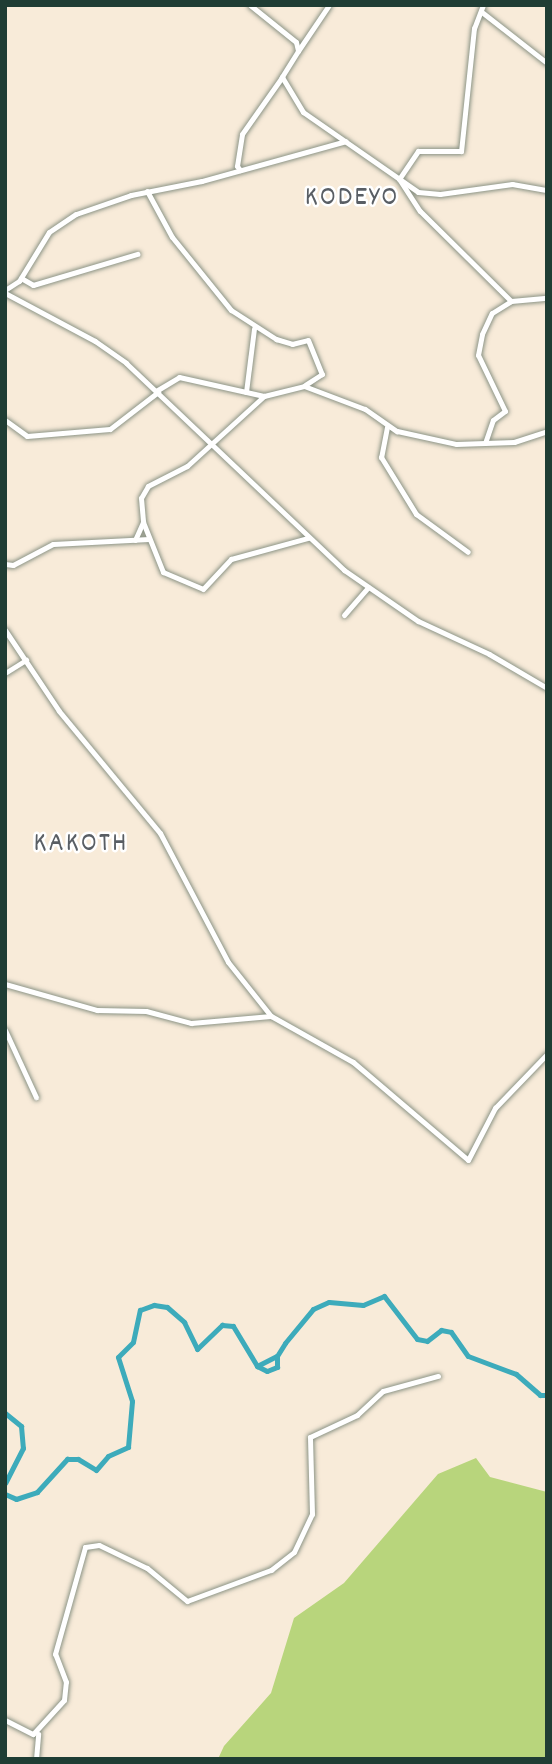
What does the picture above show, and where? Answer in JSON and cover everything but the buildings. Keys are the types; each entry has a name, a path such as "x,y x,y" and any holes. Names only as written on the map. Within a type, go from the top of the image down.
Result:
{"street":[{"path":"250,5 296,42 298,51"},
{"path":"240,171 237,166 242,134 329,5"},
{"path":"399,179 418,150 461,151 474,28 483,13 483,5"},
{"path":"483,13 547,63"},
{"path":"282,78 303,113 418,192 440,194 496,184 547,190"},
{"path":"346,141 240,171 147,191 64,219 49,232 21,278 5,292 95,341 157,392 308,538 368,587 430,628 489,654 547,688"},
{"path":"399,179 419,211 510,301"},
{"path":"5,420 27,436 110,429 179,377 264,396 304,386 322,374 308,340 286,343 254,329 231,310 173,237 147,191"},
{"path":"21,278 33,285 137,254"},
{"path":"485,443 493,420 505,411 477,349 492,313 510,301 547,298"},
{"path":"246,392 254,329"},
{"path":"304,386 365,409 387,427 456,444 514,442 547,431"},
{"path":"264,396 187,466 148,486 141,498 143,522 163,572 203,589 231,559 308,538"},
{"path":"387,427 381,457 416,514 468,552"},
{"path":"135,540 143,522"},
{"path":"5,564 13,565 53,544 149,539"},
{"path":"344,615 368,587"},
{"path":"5,630 59,711 160,833 228,962 271,1016 345,1056 402,1100 468,1160 495,1108 547,1054"},
{"path":"5,673 26,660"},
{"path":"5,984 97,1010 146,1011 191,1023 271,1016"},
{"path":"5,1030 36,1097"},
{"path":"5,1720 33,1734 64,1700 66,1682 55,1654 85,1547 99,1545 147,1568 187,1601 271,1570 294,1552 312,1514 310,1437 357,1415 383,1391 438,1376"},
{"path":"36,1759 38,1734"}],"green space":[{"path":"476,1458 490,1477 547,1492 547,1759 218,1759 224,1746 271,1693 294,1618 344,1583 438,1474"}],"waterway":[{"path":"5,1494 16,1499 37,1492 67,1459 78,1459 96,1470 108,1456 128,1447 132,1401 118,1357 133,1342 140,1310 154,1305 167,1307 184,1322 197,1349 222,1325 233,1326 257,1366 267,1371 277,1367 277,1356 285,1343 313,1309 329,1302 363,1305 384,1296 417,1339 427,1341 441,1330 451,1332 468,1356 516,1374 540,1395 547,1395"},
{"path":"257,1366 277,1356"},
{"path":"5,1413 21,1426 23,1448 5,1483"}],"district":[{"name":"KODEYO","path":"352,199"},
{"name":"KAKOTH","path":"81,845"}]}
